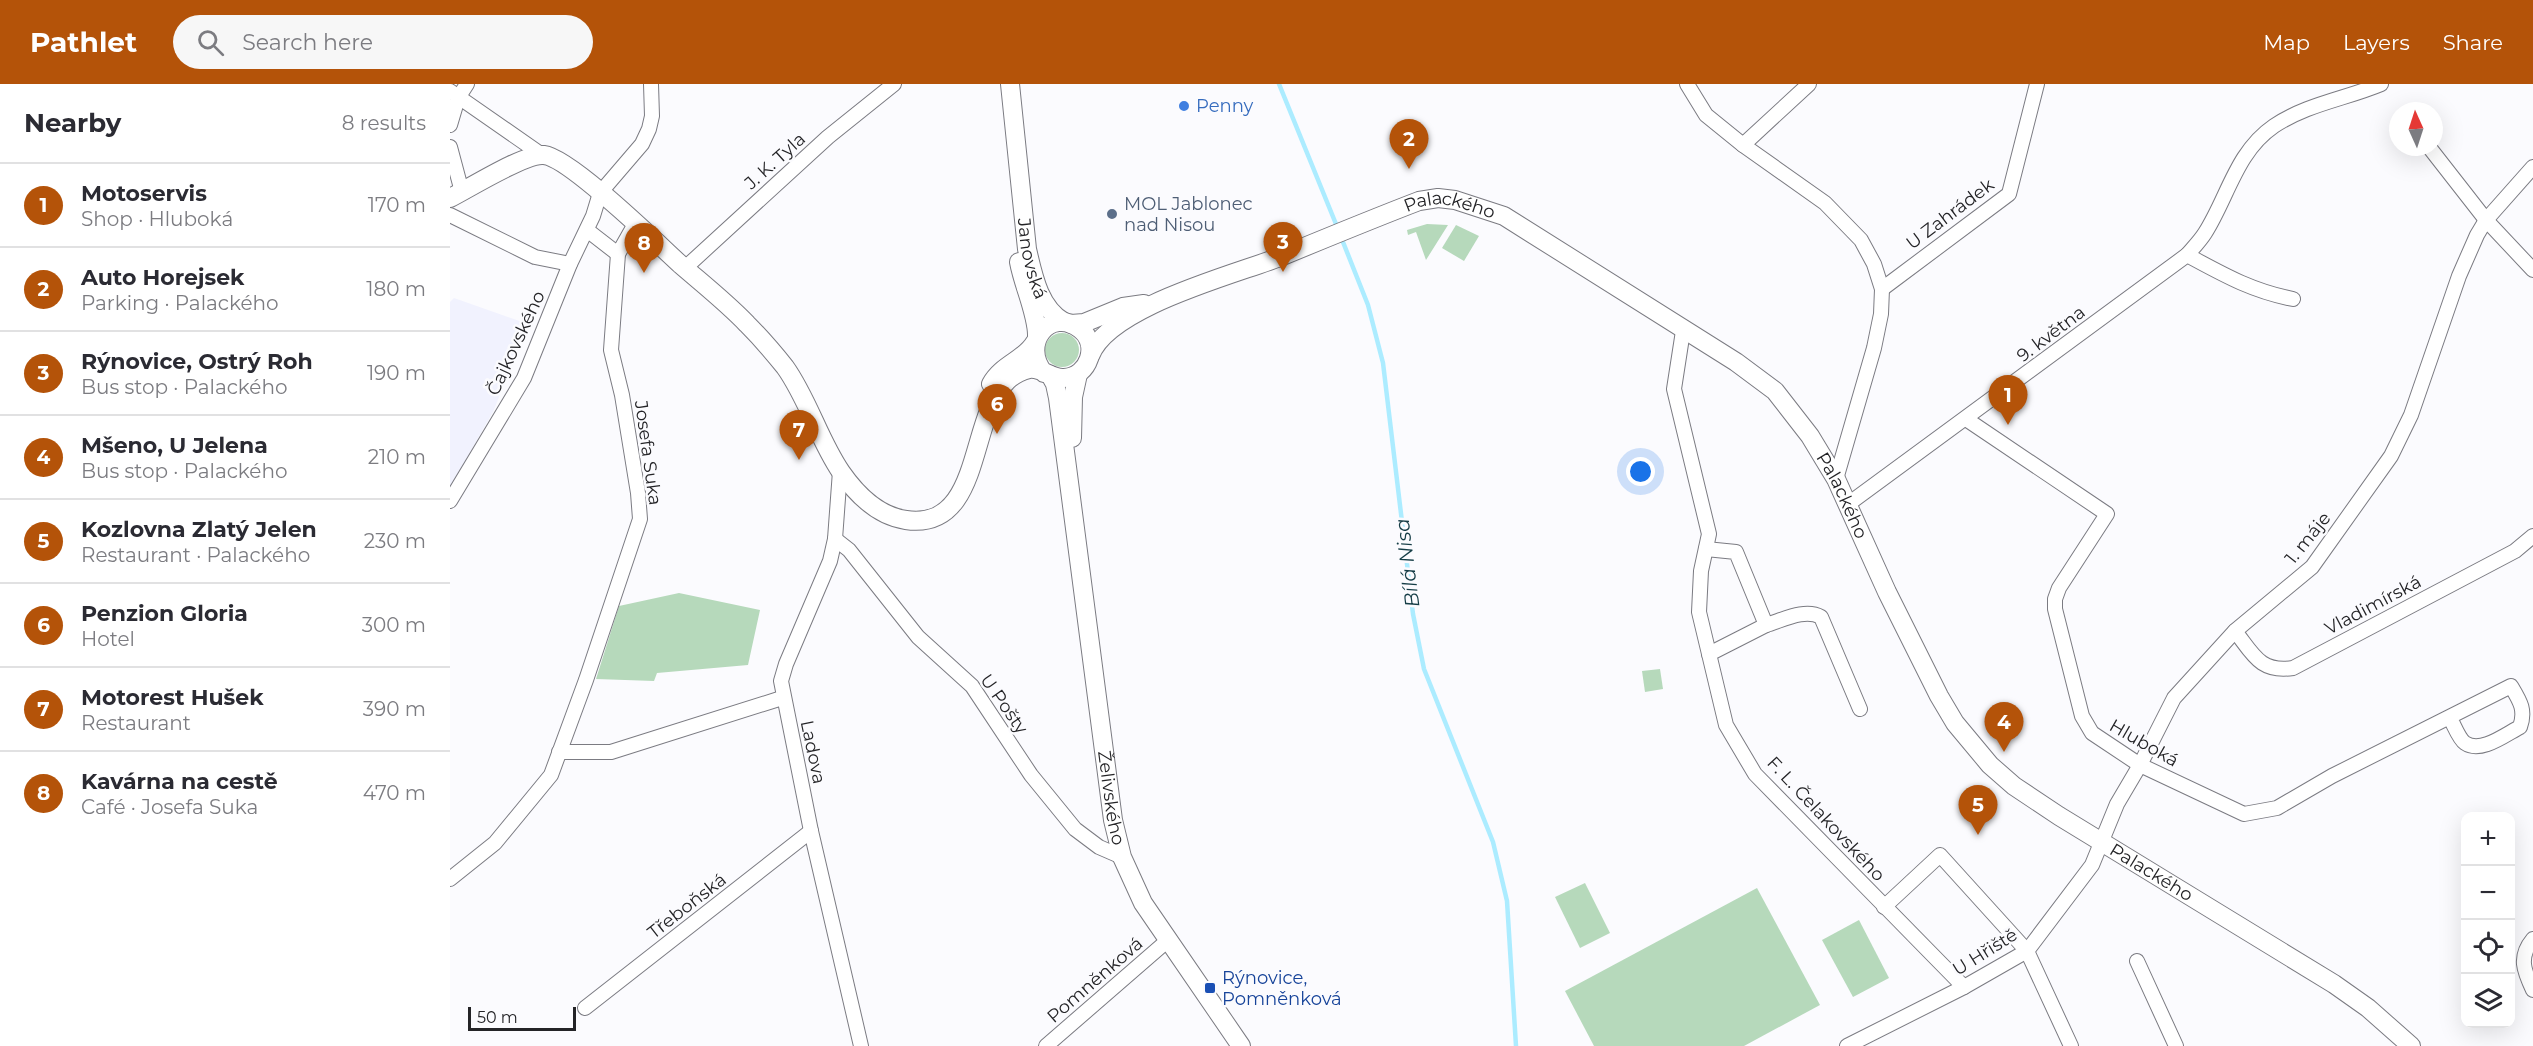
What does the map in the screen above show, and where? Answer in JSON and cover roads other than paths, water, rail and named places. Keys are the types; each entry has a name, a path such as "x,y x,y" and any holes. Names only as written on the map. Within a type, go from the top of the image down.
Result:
{"street":[{"path":"450,125 454,94 467,84"},
{"path":"600,193 642,144 652,116 651,84"},
{"name":"J. K. Tyla","path":"684,268 828,137 894,84"},
{"name":"Janovská","path":"1010,84 1027,249 1046,305 1055,317 1068,323"},
{"path":"1687,84 1706,115 1743,145 1825,203 1861,240 1874,264 1882,289 1881,314 1874,348 1836,479"},
{"path":"1743,145 1809,84"},
{"name":"U Zahrádek","path":"1882,289 2009,194 2037,84"},
{"name":"9. května","path":"1847,505 2187,255 2205,232 2231,179 2248,151 2273,127 2306,109 2381,84"},
{"path":"454,94 542,155 561,162 600,193 746,322 786,369 840,471 869,504 885,514 910,521 928,520 947,509 963,491 993,398 1008,380 1028,370 1036,369 1064,378 1078,374 1090,356 1088,340 1084,333 1068,323 1048,326 1027,352 996,376 989,387 983,424"},
{"path":"450,147 456,195 522,160 542,155"},
{"path":"2436,156 2486,220 2533,270"},
{"name":"1. máje","path":"2102,841 2117,804 2174,698 2235,631 2312,567 2391,456 2411,415 2460,276 2477,235 2486,220 2533,167"},
{"name":"Janovská","path":"1020,185 1019,263 1037,326 1036,339"},
{"name":"Čajkovského","path":"450,501 524,378 570,264 587,230 600,193"},
{"name":"Palackého","path":"1090,356 1095,345 1107,332 1157,302 1419,201 1455,200 1504,216 1683,331 1736,362 1775,392 1810,436 1836,479 1887,592 1939,696 1955,723 2001,776 2059,816 2334,984 2368,1008 2410,1046"},
{"path":"450,215 535,257 570,264"},
{"name":"Josefa Suka","path":"450,879 456,877 495,843 551,775 640,519 622,395 611,350 618,254 634,224"},
{"path":"587,230 618,254"},
{"path":"2187,255 2237,283 2265,293 2293,299"},
{"name":"Palackého","path":"1068,323 1084,323 1123,308 1157,302"},
{"name":"F. L. Čelakovského","path":"1683,331 1674,389 1710,534 1701,571 1699,612 1726,725 1755,774 1964,987"},
{"path":"1036,339 1036,361 1047,374"},
{"name":"Želivského","path":"1047,374 1055,384 1058,398 1113,820 1122,857 1143,903 1241,1046"},
{"name":"Želivského","path":"1073,515 1072,420 1074,387 1078,374"},
{"name":"Hluboká","path":"1966,419 2107,514 2059,588 2055,599 2055,609 2082,716 2092,734 2140,765 2244,814 2277,808 2332,776 2511,686 2522,705 2524,717 2520,727 2483,746 2473,746 2463,742 2450,718"},
{"name":"Ladova","path":"840,471 835,539 830,561 781,681 782,698 861,1046"},
{"name":"Vladimírská","path":"2235,631 2261,663 2278,670 2293,668 2515,550 2533,536"},
{"name":"U Pošty","path":"835,539 849,550 918,637 972,686 1031,775 1075,829 1099,847 1122,857"},
{"path":"1706,549 1736,552 1766,625"},
{"path":"1709,654 1766,625 1804,613 1815,613 1821,617 1860,709"},
{"path":"559,752 611,752 782,698"},
{"name":"Třeboňská","path":"585,1008 812,831"},
{"name":"U Hřiště","path":"1847,1046 1964,987 2027,951 2092,865 2102,841"},
{"path":"1884,907 1940,855 2027,951 2071,1046"},
{"path":"2533,939 2526,948 2523,960 2524,970 2533,990"},
{"name":"Pomněnková","path":"1046,1046 1167,941"},
{"path":"2137,961 2176,1046"}],"waterway":[{"name":"Bílá Nisa","path":"1279,84 1338,229"},
{"name":"Bílá Nisa","path":"1341,237 1368,305 1383,363 1413,614 1424,669 1493,842 1507,901 1516,1046"}],"place":[{"name":"Penny","path":"1184,106"},
{"name":"Auto Horejsek","path":"1409,169"},
{"name":"MOL Jablonec nad Nisou","path":"1112,214"},
{"name":"Rýnovice, Ostrý Roh","path":"1283,272"},
{"name":"Kavárna na cestě","path":"644,273"},
{"name":"Motoservis","path":"2008,425"},
{"name":"Penzion Gloria","path":"997,434"},
{"name":"Motorest Hušek","path":"799,460"},
{"name":"Mšeno, U Jelena","path":"2004,752"},
{"name":"Kozlovna Zlatý Jelen","path":"1978,835"},
{"name":"Rýnovice, Pomněnková","path":"1210,988"}]}
